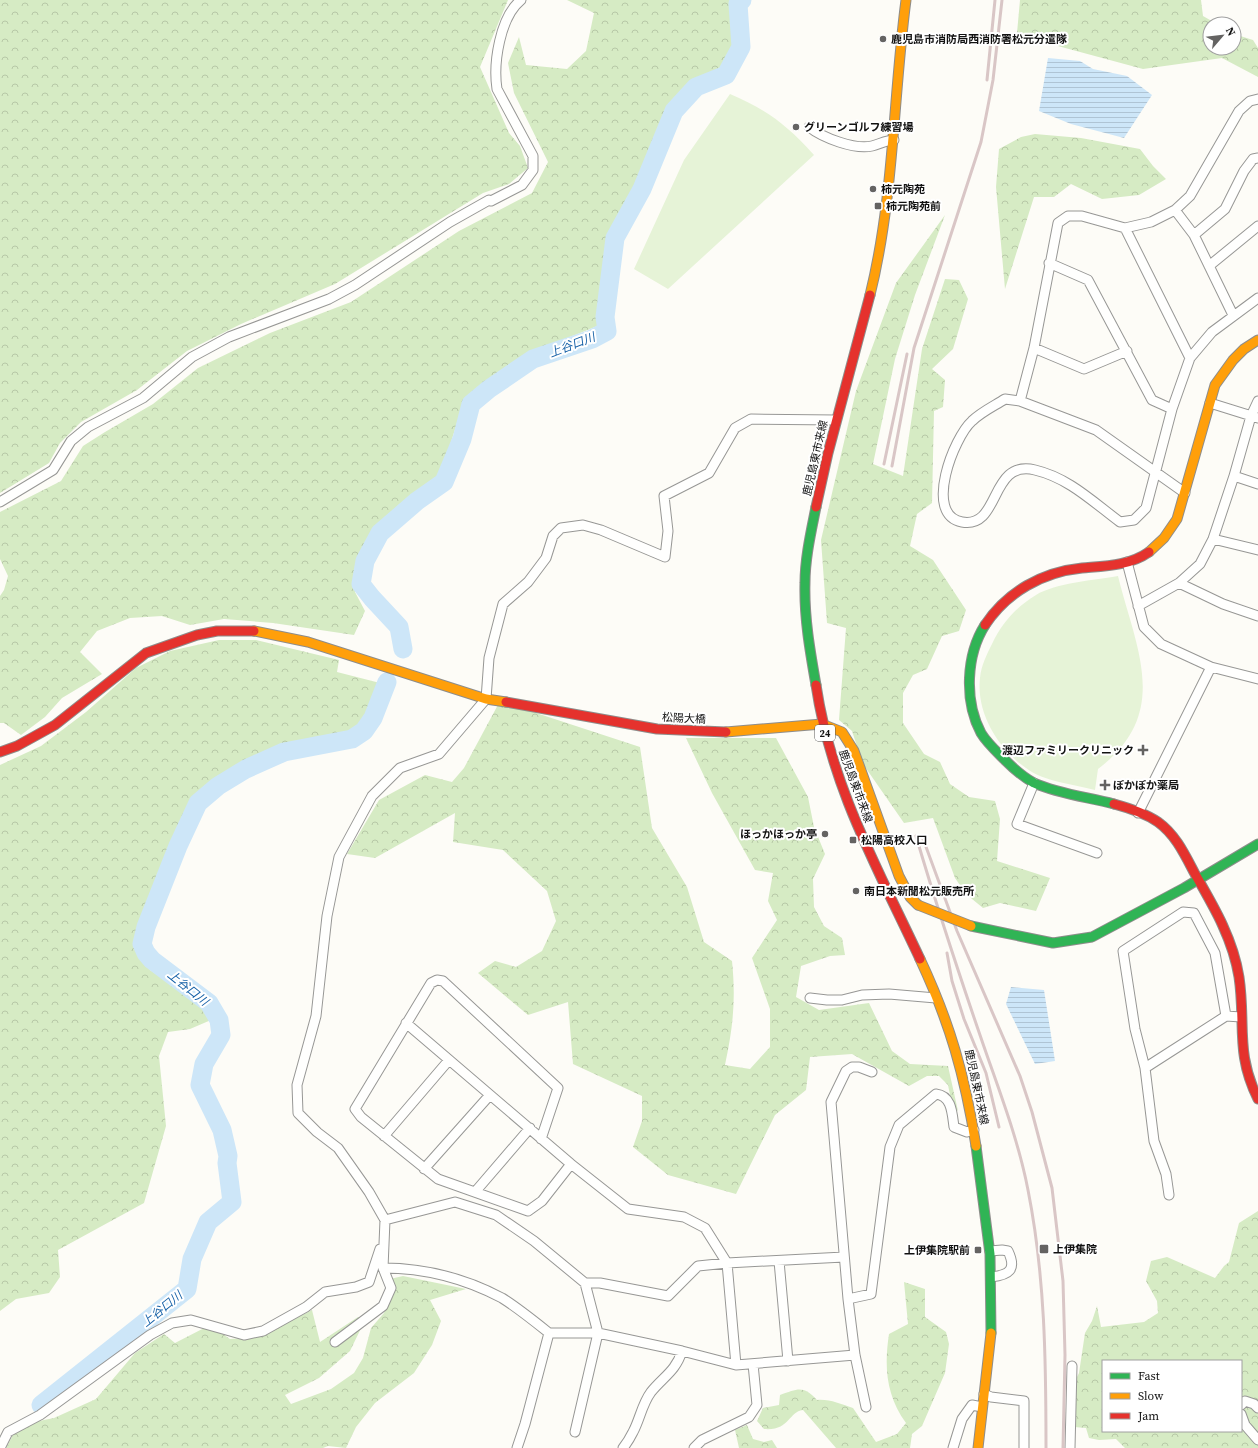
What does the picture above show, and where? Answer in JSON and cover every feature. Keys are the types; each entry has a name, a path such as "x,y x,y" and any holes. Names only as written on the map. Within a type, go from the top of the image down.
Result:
{"street":[{"path":"0,502 53,470 71,441 88,427 143,398 192,358 229,337 329,298 355,285 450,222 489,200 491,201 522,185 533,170 533,156 497,89 496,77 501,40 509,16 521,0"},
{"name":"鹿児島東市来線","path":"906,0 900,42 894,140 886,221 877,269 836,420 815,512 806,568 808,630 822,724 848,806 936,998 955,1045 963,1071 974,1130 990,1252 991,1277 989,1362 982,1407 978,1448"},
{"path":"1020,402 1034,348 1049,263 1058,223 1068,216 1082,216 1125,228 1151,222 1175,210 1190,196 1239,111 1250,101 1258,99"},
{"path":"810,127 820,136 859,147 872,146 888,140 894,140"},
{"path":"1194,235 1225,209 1244,171 1253,159 1258,158"},
{"path":"1175,210 1194,235 1233,315"},
{"path":"1209,266 1258,226"},
{"path":"1125,228 1190,358"},
{"path":"1049,263 1088,280 1152,400 1172,409"},
{"path":"1185,493 1156,470 1096,430 1020,402 1005,399 972,421 954,446 942,495 943,504 948,515 954,520 975,522 982,518 988,510 1001,483 1016,471 1024,469 1034,470 1048,474 1080,490 1120,522 1134,520 1146,508 1156,470 1172,409 1190,358 1212,332 1258,298"},
{"path":"1258,340 1239,353 1225,368 1215,385 1179,516 1163,540 1150,552 1127,562 1057,572 1036,580 1008,597 996,608 982,628 977,638 970,667 972,706 980,730 989,744 1010,765 1034,783 1075,796 1110,803 1153,818 1172,834 1198,878 1226,933 1234,953 1239,979 1246,1068 1258,1099"},
{"path":"1034,348 1084,369 1127,351"},
{"path":"1138,606 1179,583 1200,564 1213,538 1258,402"},
{"path":"1210,403 1254,417"},
{"path":"335,1342 383,1306 391,1288 384,1268 385,1220 369,1192 338,1148 317,1132 298,1113 297,1086 316,1016 327,916 339,857 372,796 400,768 439,754 486,699 490,658 503,604 528,582 546,558 553,536 561,528 583,525 601,530 665,557 668,531 664,496 709,473 735,428 751,419 836,420"},
{"path":"1234,476 1258,484"},
{"path":"1213,538 1258,550"},
{"path":"1127,562 1144,627 1161,644 1211,667 1258,679"},
{"path":"1179,583 1223,604 1258,616"},
{"name":"松陽大橋","path":"0,752 17,746 55,725 130,664 146,653 197,635 217,631 249,630 308,642 486,699 657,729 736,733 822,724"},
{"path":"1138,813 1211,667"},
{"path":"822,724 832,726 842,732 854,751 899,876 910,896 918,905 932,912 971,926 1053,943 1092,937 1184,888 1198,878 1258,844"},
{"path":"1034,783 1017,824 1098,853"},
{"path":"1169,1195 1166,1174 1154,1141 1145,1068 1135,1029 1123,951 1183,912 1194,913 1215,953 1226,1016"},
{"path":"541,1139 558,1088 442,981 437,980 430,985 355,1109 361,1117 438,1179 528,1211 542,1201 571,1164"},
{"path":"810,998 842,1000 862,994 889,994 936,998"},
{"path":"1145,1068 1226,1016 1241,1017"},
{"path":"406,1023 489,1096 628,1209 684,1217 705,1228 728,1263 736,1365"},
{"path":"384,1136 449,1060"},
{"path":"866,1407 855,1355 848,1299 832,1102 846,1071 852,1067 859,1067 872,1072"},
{"path":"848,1299 871,1294 890,1147 899,1125 936,1094 944,1095 948,1099 954,1127 967,1132 974,1130"},
{"path":"424,1169 489,1096"},
{"path":"475,1192 530,1128"},
{"path":"385,1220 455,1202 496,1215 534,1241 585,1283 600,1284 668,1296 698,1266 844,1257"},
{"path":"0,1448 8,1432 40,1415 150,1335 172,1323 191,1320 244,1335 263,1331 306,1307 325,1292 356,1287 369,1282 378,1257 385,1220"},
{"path":"990,1252 1002,1250 1008,1251 1012,1266 1012,1269 1007,1274 991,1277"},
{"path":"778,1261 788,1361"},
{"path":"384,1268 408,1268 472,1284 503,1299 549,1333 598,1333 682,1351 736,1365 855,1355"},
{"path":"575,1432 598,1333 585,1283"},
{"path":"517,1448 525,1424 549,1333"},
{"path":"623,1448 633,1431 651,1392 668,1376 678,1362 682,1351"},
{"path":"694,1448 749,1417 757,1405 753,1364"},
{"path":"1070,1448 1072,1366"},
{"path":"984,1394 991,1397 1024,1401 1024,1448"},
{"path":"1242,1404 1245,1402 1254,1404 1258,1408"},
{"path":"953,1448 962,1419 972,1405 982,1407"},
{"path":"1242,1417 1245,1425 1258,1440"}],"green space":[{"path":"0,0 508,0 480,67 509,133 520,146 528,168 509,184 483,193 335,284 241,324 187,351 137,390 81,422 60,443 49,463 0,493"},
{"path":"567,0 734,0 736,45 723,68 692,83 667,109 635,189 606,242 600,325 530,353 464,401 440,477 379,526 360,554 355,592 365,611 354,635 273,623 224,619 190,625 162,616 130,618 97,631 80,652 102,674 62,698 45,717 21,735 4,723 0,723 0,596 4,590 8,576 0,559 0,512 61,481 83,446 153,404 198,368 270,333 351,302 459,231 532,193 548,162 514,93 508,63 519,37 526,65 567,69 586,51 594,13"},
{"path":"1020,0 1201,0 1203,16 1202,56 1242,56 1242,37 1253,40 1258,48 1258,77 1222,58 1143,69 1043,42 1017,33"},
{"path":"730,94 755,106 785,126 814,155 668,289 634,269 684,160"},
{"path":"1035,134 1081,138 1140,149 1153,166 1166,179 1139,195 1102,199 1071,184 1054,197 1034,197 1005,289 996,187 999,149 1021,137"},
{"path":"945,215 915,295 895,359 873,464 903,476 922,349 945,279 959,280 968,299 953,349 932,369 945,380 943,407 934,411 932,503 917,514 910,546 933,560 966,610 959,631 942,636 927,669 913,675 903,693 903,723 924,754 940,762 950,784 969,797 995,801 1000,819 997,861 1050,878 1036,911 1000,903 983,908 966,894 955,878 933,818 904,823 863,764 852,731 839,720 846,628 827,623 821,540 856,391 896,283"},
{"path":"1118,576 1139,654 1142,679 1142,703 1135,725 1121,748 1098,769 1095,790 1050,780 1033,773 1006,751 991,729 985,717 980,691 980,678 986,656 1000,629 1010,616 1022,605 1044,591 1076,582"},
{"path":"219,640 256,640 339,660 337,672 380,683 370,711 362,727 347,736 285,748 248,762 206,787 189,807 137,936 138,952 150,970 204,1006 211,1020 190,1029 168,1032 159,1056 166,1126 144,1203 58,1250 60,1277 49,1293 16,1299 0,1311 0,765 41,746 86,712 136,668 170,651"},
{"path":"500,701 640,747 652,828 687,887 704,942 732,961 734,988 733,1013 725,1065 750,1069 770,1047 770,1009 752,958 777,920 768,901 773,873 755,870 712,793 686,738 776,738 808,797 814,827 825,854 813,879 814,907 824,926 842,938 845,955 830,956 801,966 796,997 819,1010 869,1003 892,1051 910,1064 948,1066 958,1111 952,1105 948,1085 939,1076 927,1076 909,1086 852,1054 810,1057 806,1090 775,1115 736,1194 668,1175 633,1147 642,1121 642,1096 573,1064 568,1002 528,1015 478,973 495,961 516,967 542,951 556,921 547,891 503,850 453,842 455,813 375,858 347,854 379,800 425,775 452,782 464,768"},
{"path":"1258,1211 1258,1448 1125,1448 1116,1439 1099,1440 1089,1438 1086,1428 1074,1427 1074,1383 1079,1373 1085,1333 1092,1321 1097,1306 1101,1327 1144,1322 1158,1313 1157,1301 1146,1281 1151,1261 1167,1257 1215,1278 1229,1262 1239,1223"},
{"path":"403,1276 466,1289 430,1300 441,1321 432,1345 414,1373 375,1403 356,1427 346,1448 328,1446 323,1448 6,1448 13,1435 29,1423 54,1418 96,1399 135,1353 164,1334 175,1343 210,1325 230,1339 259,1337 312,1310 320,1342 358,1317 365,1320 350,1351 319,1378 285,1395 291,1404 331,1389 354,1373 363,1358 371,1328 384,1313 389,1298 390,1279"},
{"path":"904,1282 925,1289 925,1317 946,1332 949,1344 945,1373 922,1426 912,1434 910,1448 836,1448 803,1410 798,1411 779,1427 764,1429 757,1421 763,1408 779,1405 780,1395 791,1391 804,1390 817,1400 831,1401 853,1408 876,1442 897,1434 906,1423 894,1402 888,1380 887,1346 889,1334 908,1324"},
{"path":"747,1425 753,1439 764,1442 772,1440 777,1448 739,1448 735,1430"}],"water":[{"path":"1048,58 1080,61 1093,69 1127,76 1152,95 1124,138 1071,124 1039,111"},
{"path":"1011,987 1044,990 1055,1061 1035,1064 1006,1004"}],"waterway":[{"name":"上谷口川","path":"403,649 399,627 361,584 365,561 380,533 417,501 444,482 462,439 471,404 489,389 533,359 592,339 607,331 605,317 615,238 642,189 674,111 696,87 726,75 741,47 738,4 742,0"},
{"name":"上谷口川","path":"41,1405 187,1289 192,1259 208,1222 232,1202 227,1163 228,1156 222,1130 200,1085 204,1064 221,1035 219,1020 209,1003 152,960 146,953 142,944 146,927 178,846 198,803 218,786 246,769 284,752 352,739 364,731 373,718 387,682"}],"railway":[{"path":"987,80 995,0"},
{"path":"892,466 914,348 981,142 993,80 1002,0"},
{"path":"884,464 907,354"},
{"path":"916,836 931,887 1007,1113 1024,1171 1034,1222 1041,1286 1045,1350 1046,1448"},
{"path":"922,836 957,931 1020,1076 1032,1112 1052,1188 1063,1281 1065,1355 1063,1448"},
{"path":"947,953 952,981 964,1019 986,1073 999,1127"}],"traffic: fast":[{"path":"816,507 807,555 805,574 805,608 816,685"},
{"path":"985,625 974,650 970,678 972,707 983,737 1012,767 1034,783 1063,793 1114,804"},
{"path":"971,926 1053,943 1092,937 1184,888 1258,844"},
{"path":"976,1146 990,1254 991,1333"}],"traffic: slow":[{"path":"870,295 878,259 889,185 906,0"},
{"path":"1149,552 1164,538 1177,519 1215,385 1233,360 1244,349 1258,340"},
{"path":"254,631 308,642 486,699 506,702"},
{"path":"726,732 822,724 842,732 854,751 899,876 910,897 918,905"},
{"path":"918,905 971,926"},
{"path":"920,959 940,1005 955,1050 967,1096 976,1146"},
{"path":"978,1448 991,1333"}],"traffic: jam":[{"path":"816,507 828,453 870,295"},
{"path":"985,625 1004,603 1015,594 1040,579 1067,570 1125,563 1141,557 1149,552"},
{"path":"0,752 17,746 55,725 146,653 197,635 217,631 254,631"},
{"path":"816,685 823,722 844,792 872,859 920,959"},
{"path":"506,702 657,729 726,732"},
{"path":"1114,804 1148,816 1158,822 1170,833 1184,853 1222,924 1232,950 1239,977 1242,1038 1246,1067 1258,1099"}],"place":[{"name":"鹿児島市消防局西消防署松元分遣隊","path":"883,39"},
{"name":"グリーンゴルフ練習場","path":"796,127"},
{"name":"柿元陶苑","path":"873,189"},
{"name":"柿元陶苑前","path":"878,206"},
{"name":"渡辺ファミリークリニック","path":"1143,750"},
{"name":"ぽかぽか薬局","path":"1105,785"},
{"name":"ほっかほっか亭","path":"825,834"},
{"name":"松陽高校入口","path":"853,840"},
{"name":"南日本新聞松元販売所","path":"856,891"},
{"name":"上伊集院","path":"1044,1249"},
{"name":"上伊集院駅前","path":"978,1250"}]}
